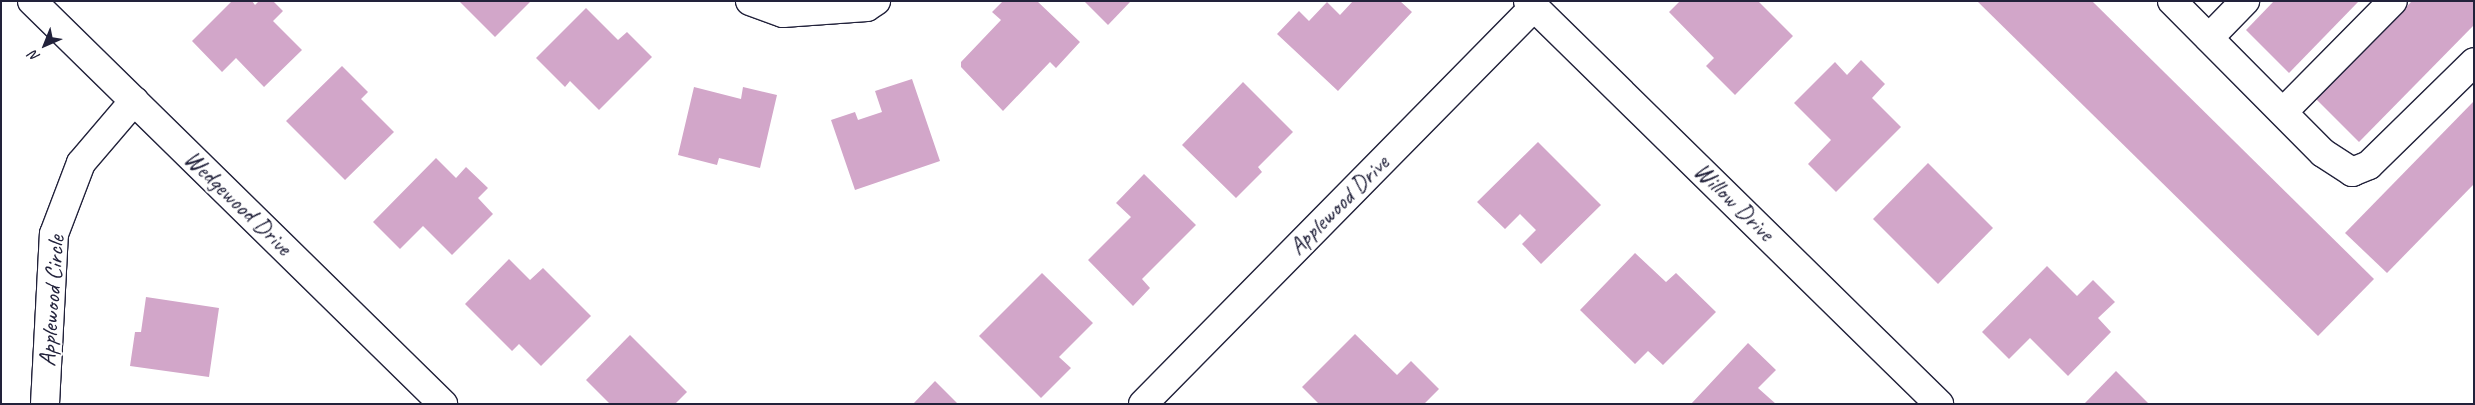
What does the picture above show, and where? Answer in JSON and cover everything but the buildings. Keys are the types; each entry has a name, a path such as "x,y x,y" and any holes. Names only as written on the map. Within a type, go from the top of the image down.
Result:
{"street":[{"name":"Wedgewood Drive","path":"32,1 443,404"},
{"path":"750,1 783,13 868,7 876,1"},
{"path":"2172,1 2323,153 2352,172 2369,165 2474,62"},
{"path":"2209,38 2245,1"},
{"path":"2283,112 2393,1"},
{"name":"Applewood Drive","path":"1143,404 1531,4"},
{"name":"Willow Drive","path":"1531,4 1940,404"},
{"name":"Applewood Circle","path":"45,404 54,234 81,163 134,101"}]}
